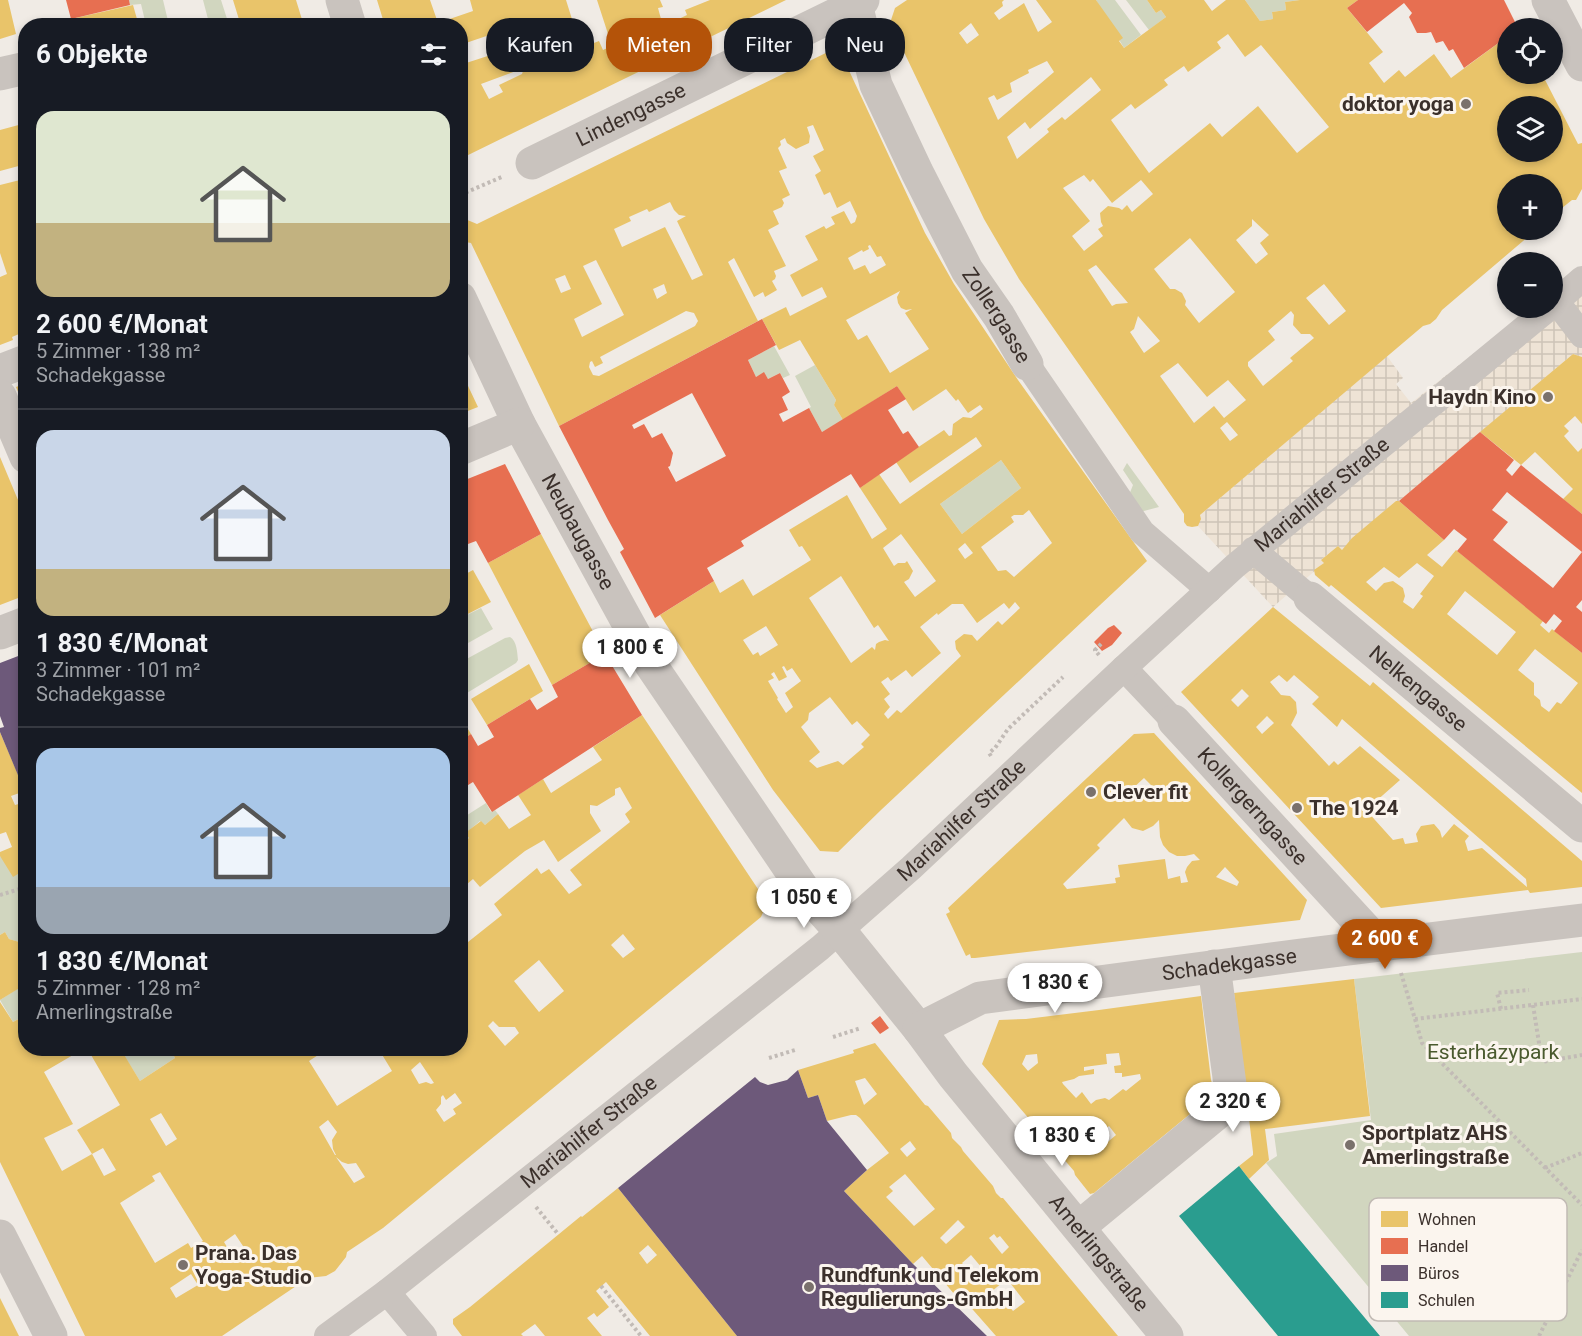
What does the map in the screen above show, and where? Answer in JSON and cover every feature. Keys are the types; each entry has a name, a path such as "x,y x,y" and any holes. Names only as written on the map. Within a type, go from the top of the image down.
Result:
{"street":[{"path":"342,0 348,18"},
{"path":"1548,0 1582,65"},
{"name":"Lindengasse","path":"532,163 858,1"},
{"name":"Zollergasse","path":"858,1 876,86 967,270 999,316 1027,364 1142,532 1209,590"},
{"path":"0,74 18,70"},
{"name":"Mariahilfer Straße","path":"1563,295 1582,279"},
{"name":"Neubaugasse","path":"468,315 519,424 651,665 806,893 840,931 919,1029"},
{"path":"1563,315 1582,335"},
{"name":"Mariahilfer Straße","path":"327,1336 387,1292 811,956 911,868 1253,550 1536,318"},
{"path":"0,371 18,364"},
{"path":"0,396 18,439"},
{"path":"468,445 519,424"},
{"name":"Nelkengasse","path":"1253,550 1582,826"},
{"path":"0,633 18,626"},
{"name":"Kollergerngasse","path":"1124,668 1390,958"},
{"name":"Schadekgasse","path":"919,1029 980,998 1214,966 1390,958 1582,920"},
{"path":"1079,1227 1226,1106 1231,1092 1214,966"},
{"name":"Amerlingstraße","path":"919,1029 953,1074 1167,1336"},
{"path":"0,1236 51,1336"},
{"path":"387,1292 424,1336"}],"path":[{"path":"468,191 532,163"},
{"path":"1095,650 1102,643"},
{"path":"995,748 1008,729 1063,677"},
{"path":"0,895 18,889"},
{"path":"1390,958 1415,1019 1422,1043 1582,1205"},
{"path":"1501,1009 1497,993 1529,990"},
{"path":"1415,1019 1582,999"},
{"path":"1533,1005 1542,1062 1582,1055"},
{"path":"833,1037 861,1028"},
{"path":"769,1058 795,1050"},
{"path":"1545,1168 1582,1153"},
{"path":"1567,1280 1582,1250"},
{"path":"602,1286 641,1336"},
{"path":"1539,1336 1546,1321"}],"green space":[{"path":"129,0 163,0 167,18 144,18 141,4 130,5"},
{"path":"203,0 221,0 227,18 208,18"},
{"path":"1096,0 1115,0 1141,35 1124,48"},
{"path":"1126,0 1147,0 1156,13 1161,10 1166,17 1149,30"},
{"path":"1245,0 1300,0 1285,2 1286,10 1272,12 1273,19 1260,21"},
{"path":"774,346 790,375 783,378 780,373 768,379 764,373 756,377 748,360"},
{"path":"815,365 836,400 834,405 843,420 822,432 795,376"},
{"path":"1001,460 1021,488 962,534 940,504"},
{"path":"1127,463 1159,507 1140,512 1129,495 1133,485 1123,470"},
{"path":"481,608 493,629 468,643 468,614"},
{"path":"510,637 514,641 518,660 516,663 468,692 468,658"},
{"path":"486,803 491,812 495,810 498,814 485,825 480,821 468,831 468,815"},
{"path":"0,856 18,865 18,942 9,939 5,932 0,935"},
{"name":"Esterházypark","path":"1582,952 1582,1336 1409,1336 1397,1321 1567,1321 1567,1198 1369,1198 1369,1288 1266,1163 1277,1156 1274,1134 1371,1120 1354,979"},
{"path":"18,988 18,1019 13,1022 0,1000"},
{"path":"124,1056 174,1056 175,1058 140,1081"}],"shaded area":[{"path":"1582,268 1582,357 1573,354 1399,501 1396,501 1342,550 1338,546 1322,559 1324,563 1273,607 1198,526 1200,515 1387,356 1403,378 1396,384 1411,403 1519,318 1563,318 1563,283"}],"building: Wohnen":[{"path":"0,0 8,0 16,34 0,39"},
{"path":"233,0 296,0 302,18 239,18"},
{"path":"377,0 430,0 436,18 383,18"},
{"path":"470,0 566,0 572,18 486,18 486,36 468,42 468,18 453,18 473,11"},
{"path":"597,0 660,0 663,7 658,8 661,18 606,18 606,28"},
{"path":"710,0 786,0 749,18 724,18 724,30 712,36 712,18 681,18 687,15 685,10"},
{"path":"907,0 1004,0 1003,6 994,13 999,20 1024,3 1038,32 1052,22 1036,0 1096,0 1123,38 1119,41 1124,48 1166,17 1161,10 1156,13 1147,0 1204,0 1212,11 1226,0 1245,0 1260,21 1273,19 1272,12 1286,10 1285,2 1358,0 1347,8 1383,52 1369,63 1384,83 1399,70 1405,77 1434,54 1451,78 1497,44 1497,84 1547,84 1553,96 1497,96 1497,162 1563,162 1563,115 1578,144 1582,143 1582,189 1576,200 1572,200 1563,207 1563,174 1497,174 1497,240 1524,240 1510,252 1497,252 1497,263 1442,310 1436,319 1423,326 1200,515 1198,526 1187,526 1184,522 1184,514 1019,279 984,219 905,54 905,18 892,18 895,8","holes":["971,23 979,35 967,44 959,33","1228,34 1245,57 1261,45 1329,127 1297,153 1258,106 1222,137 1210,123 1149,173 1111,120 1131,104 1135,109 1168,85 1164,80 1184,66 1188,72 1221,48 1217,42","1047,61 1054,72 998,120 988,98 994,95 997,100 1012,92 1010,83 1029,73 1028,70","1091,77 1101,90 1065,120 1062,117 1047,129 1049,132 1017,159 1007,137 1025,122 1030,129","1084,175 1090,182 1093,179 1112,203 1141,180 1153,194 1132,212 1127,205 1122,210 1108,206 1100,213 1103,226 1098,229 1103,236 1084,251 1072,236 1090,221 1063,188","1252,219 1269,235 1260,243 1268,254 1256,264 1236,240 1252,226","1190,238 1235,292 1199,323 1185,305 1186,301 1182,293 1170,289 1154,269","1096,265 1128,303 1112,306 1088,270","1324,284 1346,311 1329,325 1306,298","1291,311 1294,315 1293,325 1301,334 1310,334 1314,338 1290,358 1293,361 1263,386 1248,366 1248,362 1275,340 1268,331","1138,316 1160,341 1144,353 1130,332 1134,329","1178,363 1207,397 1228,380 1246,400 1224,418 1214,406 1194,423 1160,376","1227,422 1238,435 1230,441 1220,428"]},
{"path":"133,5 137,18 75,18"},
{"path":"599,41 603,50 606,49 606,72 638,72 468,155 468,62 486,57 486,72 513,72 481,84 489,99 503,92 499,85 523,72 594,72 594,43"},
{"path":"825,53 825,72 850,72 925,233 954,284 1018,380 1147,561 838,852 820,851 773,790 660,615 714,581 720,593 743,579 753,596 811,560 802,546 799,547 789,530 847,495 872,539 887,529 860,488 879,474 900,504 982,446 976,437 910,483 896,462 944,430 949,436 952,435 953,424 963,417 971,418 983,409 980,405 968,413 958,399 956,401 946,389 913,411 897,386 843,420 834,405 836,400 800,340 779,350 762,319 786,307 790,316 827,297 822,287 802,297 790,275 818,260 805,236 824,226 826,229 835,224 831,217 844,211 851,224 855,222 857,216 850,201 837,208 830,192 824,195 815,175 821,171 813,156 824,150 813,125 807,127 810,136 809,143 796,149 787,143 785,138 780,141 781,145 778,148 787,168 779,171 790,195 782,199 784,203 782,207 773,211 779,224 768,230 786,266 774,271 776,276 772,281 777,290 765,297 763,292 754,297 734,258 728,262 758,321 559,426 471,243 468,242 468,220 477,224 787,72 813,72 813,59","holes":["670,202 679,215 686,216 677,221 703,275 692,280 665,227 622,247 614,229 631,221 629,217 647,209 649,212","870,245 877,257 881,256 886,265 870,274 865,265 854,270 848,258 862,250 863,252 869,249","596,260 624,315 582,337 574,319 602,304 583,266","565,275 571,289 561,293 555,279","664,284 667,293 657,299 653,289","900,291 897,297 898,303 901,308 912,309 905,313 929,349 890,373 867,335 858,340 846,320","686,311 694,313 698,321 695,326 599,376 593,375 589,367 590,362 592,361 595,367 603,363 600,357","1001,460 1021,488 962,534 940,504","1029,510 1052,543 1014,577 1006,570 998,571 981,547 1014,522 1011,517 1023,515","901,534 936,581 915,597 904,582 909,579 913,571 907,561 894,566 883,548","965,543 973,553 965,559 958,549","841,576 874,628 878,625 889,641 879,642 875,650 872,647 851,663 809,598","1015,602 1020,608 1002,625 998,621 977,641 972,635 964,634 955,641 956,649 961,656 901,713 897,710 888,719 884,714 890,707 884,699 890,694 881,682 888,677 891,681 906,670 912,677 941,653 920,627 952,604 963,604 977,623 1004,603 1009,609","766,626 778,645 760,656 758,652 753,655 743,640","784,666 787,671 792,668 801,681 785,693 793,707 786,713 768,681 774,678 771,674 774,672 779,681 787,677 782,667","830,697 852,725 857,721 870,735 861,744 864,747 843,765 838,761 817,768 809,761 820,752 801,727 808,720 809,713"]},
{"path":"18,125 18,166 0,171 0,130"},
{"path":"18,180 18,334 12,337 13,340 0,345 0,277 7,274 0,253 0,185"},
{"path":"1573,354 1582,357 1582,424 1575,416 1564,426 1569,431 1564,436 1578,452 1582,448 1582,514 1563,499 1573,489 1535,452 1521,465 1480,432"},
{"path":"468,386 478,407 468,411"},
{"path":"0,457 18,500 18,598 0,605"},
{"path":"1396,501 1399,501 1444,540 1427,555 1442,567 1456,550 1543,621 1540,625 1549,633 1552,629 1582,653 1582,793 1331,585 1329,587 1315,575 1314,570 1324,563 1321,560 1338,546 1342,550 1352,538","holes":["1417,563 1434,576 1420,594 1423,596 1413,609 1403,602 1405,596 1403,588 1393,581 1384,583 1376,591 1366,582 1384,567 1399,578","1465,591 1516,632 1497,655 1447,614","1535,649 1578,683 1561,704 1557,702 1549,712 1541,706 1540,700 1534,695 1534,683 1518,670"]},
{"path":"541,534 605,654 552,685 488,563"},
{"path":"473,570 491,602 468,614 468,573"},
{"path":"1273,607 1370,686 1373,682 1582,861 1582,887 1530,893 1528,890 1381,908 1181,692","holes":["1279,675 1287,682 1294,675 1319,697 1312,704 1337,727 1342,719 1526,879 1527,887 1482,848 1468,851 1465,841 1469,836 1454,824 1442,838 1434,824 1421,826 1416,834 1418,842 1405,844 1403,838 1393,840 1366,810 1400,780 1360,746 1338,765 1334,761 1329,766 1291,725 1297,713 1296,702 1290,696 1281,695 1270,682","1242,689 1249,696 1238,707 1231,700","1267,716 1274,723 1262,734 1256,727"]},
{"path":"529,664 543,691 487,725 471,699"},
{"path":"642,715 762,895 764,910 761,917 383,1228 347,1252 346,1257 335,1271 326,1276 308,1278 222,1336 85,1336 0,1162 0,1002 13,1022 18,1019 18,1056 71,1056 44,1072 73,1124 44,1138 62,1171 92,1154 77,1130 120,1105 92,1056 125,1056 140,1081 175,1058 174,1056 317,1056 309,1061 337,1106 392,1071 383,1056 468,1056 468,942 502,915 494,904 537,868 541,874 549,869 569,894 582,885 570,870 630,822 625,814 632,808 620,787 615,789 615,795 597,806 590,805 590,813 601,831 558,862 544,840 525,851 480,887 473,879 468,883 468,831 481,821 485,825 498,814 509,829 531,815 518,795 543,779 551,793 602,760 593,747","holes":["623,934 635,949 623,958 611,945","539,960 564,991 539,1012 514,981","493,1021 499,1027 515,1027 519,1033 505,1046 488,1026","420,1062 434,1083 419,1084 411,1070","455,1093 462,1103 453,1109 456,1114 444,1122 436,1110 441,1104 443,1095 446,1100","161,1113 177,1139 166,1146 150,1119","328,1120 337,1132 332,1140 336,1155 319,1127","103,1148 116,1170 104,1176 92,1154","336,1157 348,1164 356,1163 365,1177 354,1183","160,1172 203,1241 191,1248 188,1243 155,1263 120,1203 155,1181 152,1176","235,1234 247,1252 235,1260 224,1242","191,1274 198,1285 176,1298 170,1288"]},
{"path":"0,732 18,774 18,794 11,796 15,805 18,804 18,874 13,877 0,856 0,852 12,847 6,832 0,834"},
{"path":"1154,733 1307,900 1300,920 975,958 971,958 970,954 966,956 946,914 950,912 948,908 1134,734","holes":["1144,778 1154,788 1142,800 1131,790","1124,818 1132,828 1143,831 1159,820 1160,837 1169,852 1177,856 1194,854 1200,860 1192,861 1187,867 1185,872 1188,882 1181,883 1180,876 1168,879 1165,859 1118,865 1120,877 1115,878 1116,883 1067,889 1063,884 1100,848 1097,845","1225,867 1239,882 1237,886 1216,877"]},
{"path":"5,932 9,939 18,942 18,989 0,1000 0,935"},
{"path":"1354,979 1370,1116 1265,1129 1269,1160 1249,1179 1239,1166 1253,1155 1253,1152 1234,993"},
{"path":"1201,996 1214,1090 1212,1096 1090,1194 1074,1171 982,1064 999,1020 1099,1010","holes":["1119,1053 1121,1065 1114,1066 1115,1073 1122,1073 1122,1077 1140,1074 1141,1079 1126,1091 1123,1089 1109,1100 1105,1098 1091,1104 1082,1092 1076,1098 1062,1082 1094,1074 1094,1069 1084,1071 1084,1067 1107,1064 1106,1054","1037,1054 1038,1063 1028,1071 1022,1064 1026,1055","1109,1126 1116,1135 1097,1151 1090,1142"]},
{"path":"875,1043 951,1133 952,1138 993,1186 996,1193 1003,1198 1118,1336 996,1336 959,1294 955,1295 922,1256 913,1264 844,1191 889,1153 856,1115 827,1121 818,1095 808,1098 798,1070 854,1053 853,1050","holes":["865,1078 877,1094 864,1105 855,1081","910,1141 916,1149 907,1157 900,1149","905,1174 935,1209 914,1226 886,1197 893,1191 889,1187","958,1220 965,1227 946,1244 940,1238","994,1234 997,1238 1000,1236 1009,1247 1002,1254 989,1238","971,1255 982,1268 973,1276 962,1263","1007,1279 1025,1302 1013,1311 1001,1296 993,1302 987,1295"]},
{"path":"618,1188 737,1336 650,1336 606,1282 596,1291 609,1307 597,1317 594,1313 587,1318 602,1336 545,1336 535,1324 521,1334 523,1336 462,1336 453,1324 453,1319","holes":["648,1245 657,1255 647,1264 639,1253"]},
{"path":"0,1298 19,1336 0,1336"}],"building: Handel":[{"path":"66,0 129,0 130,5 71,18"},
{"path":"1358,0 1504,0 1513,18 1497,18 1497,44 1464,68 1453,49 1449,51 1443,41 1436,43 1431,32 1417,33 1409,17 1412,13 1404,3 1367,32 1347,8"},
{"path":"762,319 776,345 748,360 756,377 764,372 768,379 780,373 790,392 782,397 788,410 779,414 783,422 809,408 822,432 897,386 906,399 888,410 903,434 908,431 919,447 860,488 851,474 741,541 744,546 707,568 714,581 655,618 620,552 624,549 559,426","holes":["692,393 726,456 676,482 668,467 673,453 662,433 652,438 644,424 634,429 632,425"]},
{"path":"1480,432 1514,460 1506,470 1512,476 1521,465 1582,514 1582,552 1582,600 1576,607 1582,612 1582,653 1554,631 1562,621 1554,614 1546,624 1457,551 1467,539 1454,529 1444,540 1399,501","holes":["1507,492 1582,552 1553,588 1493,540 1508,522 1492,510"]},
{"path":"505,464 541,534 488,563 476,541 468,544 468,479"},
{"path":"1114,625 1122,633 1112,645 1102,651 1094,642"},
{"path":"605,654 642,715 492,812 473,782 468,785 468,736 471,734 478,746 494,737 487,725 530,699 537,710 558,697 552,685"},
{"path":"880,1016 889,1028 880,1034 871,1023"}],"building: Büros":[{"path":"18,656 18,775 0,732 0,728 4,727 0,716 0,663"},
{"path":"798,1070 808,1098 818,1095 827,1121 867,1170 844,1191 913,1264 987,1336 737,1336 618,1188 755,1077 768,1085 787,1080"}],"building: Schulen":[{"path":"1239,1166 1380,1336 1278,1336 1179,1216"}],"place":[{"name":"doktor yoga","path":"1466,104"},
{"name":"Haydn Kino","path":"1548,397"},
{"name":"Clever fit","path":"1091,792"},
{"name":"The 1924","path":"1297,808"},
{"name":"Sportplatz AHS Amerlingstraße","path":"1350,1145"},
{"name":"Prana. Das Yoga-Studio","path":"183,1265"},
{"name":"Rundfunk und Telekom Regulierungs-GmbH","path":"809,1287"}]}
